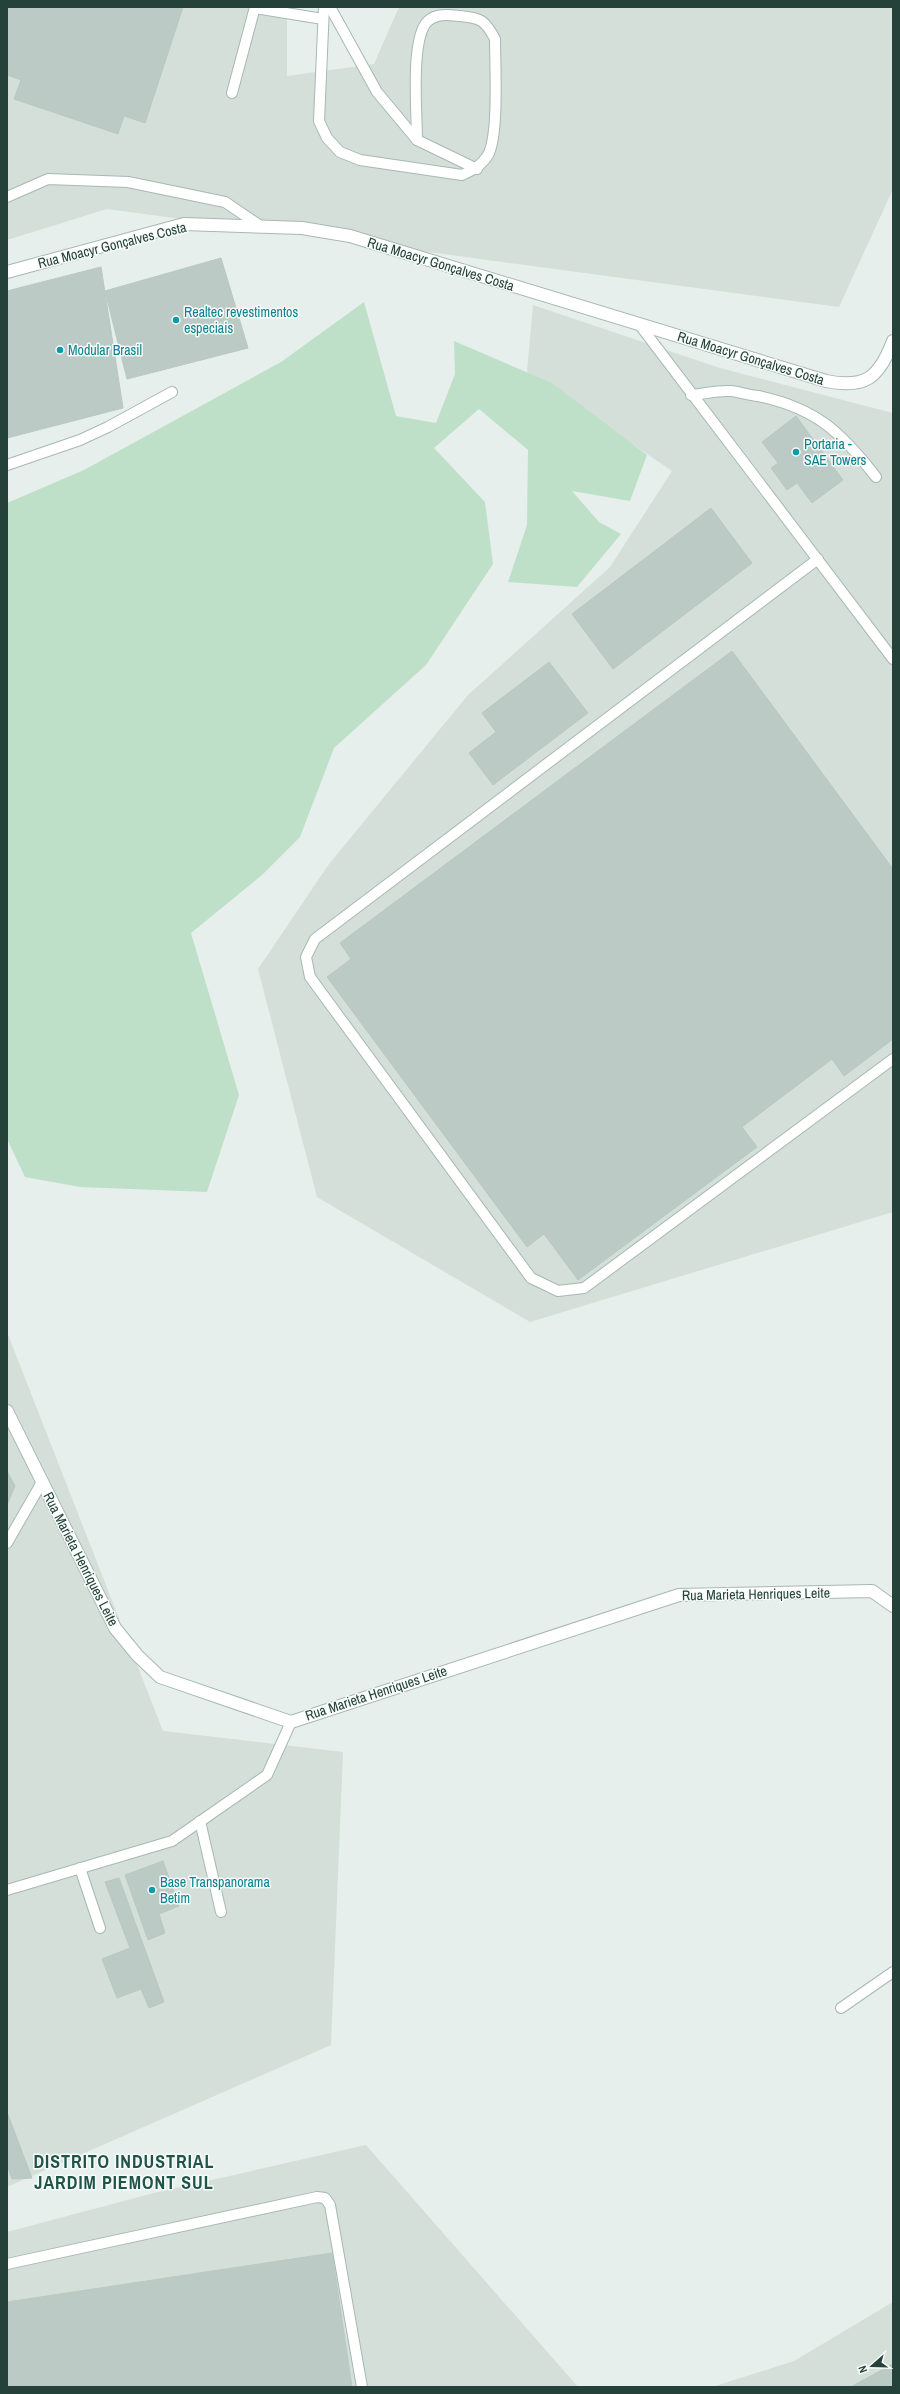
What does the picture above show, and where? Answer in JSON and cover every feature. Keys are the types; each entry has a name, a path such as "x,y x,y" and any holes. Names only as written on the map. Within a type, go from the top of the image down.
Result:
{"street":[{"name":"Rua Moacyr Gonçalves Costa","path":"7,272 184,224 259,225 302,228 350,236 826,381 847,385 867,380 878,371 886,359 893,341"},
{"name":"Rua Marieta Henriques Leite","path":"7,1411 115,1628 142,1659 160,1677 291,1722 678,1595 872,1591 893,1606"}],"lane":[{"path":"232,93 255,7 323,19"},
{"path":"324,7 319,121 328,138 340,152 360,160 462,175 477,169 488,154 493,131 495,39 488,26 478,17 442,14 429,20 422,28 417,46 417,140"},
{"path":"330,7 377,92 417,140 477,169"},
{"path":"7,197 48,179 128,182 225,202 259,225"},
{"path":"639,324 691,395 893,658"},
{"path":"691,395 730,391 780,401 800,408 823,420 855,450 876,477"},
{"path":"7,465 80,440 108,428 172,392"},
{"path":"818,559 315,939 306,957 310,977 531,1278 558,1291 584,1288 893,1059"},
{"path":"7,1543 42,1482"},
{"path":"7,1890 172,1840 268,1775 291,1722"},
{"path":"200,1821 221,1912"},
{"path":"80,1868 100,1928"},
{"path":"841,2008 893,1972"},
{"path":"7,2264 317,2197 324,2198 330,2205 362,2387"}],"shaded area":[{"path":"7,7 287,7 287,76 374,64 399,7 893,7 893,189 839,307 107,209 7,240"},
{"path":"533,305 720,368 893,413 893,1212 530,1322 317,1197 258,969 329,864 468,695 610,567 672,471 527,372"},
{"path":"7,1332 163,1731 343,1752 331,2045 7,2187"},
{"path":"366,2145 578,2387 7,2387 7,2232 154,2193"},
{"path":"893,2302 893,2387 712,2387 794,2361"}],"green space":[{"path":"364,302 396,416 436,423 455,374 454,341 552,383 647,455 630,501 572,491 599,522 621,534 577,587 508,582 527,525 528,450 479,409 434,448 485,502 493,564 426,665 334,748 300,837 262,875 191,933 239,1095 207,1192 80,1187 25,1177 7,1139 7,503 84,470 281,362"}],"building":[{"path":"7,7 183,7 145,123 124,116 118,134 14,99 21,80 7,75"},
{"name":"Realtec revestimentos especiais","path":"221,258 248,348 127,379 105,291"},
{"name":"Modular Brasil","path":"101,267 123,408 7,438 7,291"},
{"name":"Portaria - SAE Towers","path":"796,416 843,480 812,503 797,483 787,490 771,468 778,463 762,442"},
{"path":"711,508 752,563 613,669 572,614"},
{"path":"732,651 893,869 893,1039 844,1076 832,1059 742,1127 757,1147 578,1280 544,1234 527,1247 327,977 351,959 340,943"},
{"path":"549,662 588,713 493,785 469,753 496,732 482,713"},
{"path":"7,1471 15,1486 7,1505"},
{"name":"Base Transpanorama Betim","path":"163,1861 179,1906 159,1914 165,1933 148,1940 125,1875"},
{"path":"119,1878 164,2002 149,2008 141,1989 117,1998 102,1959 130,1948 105,1882"},
{"path":"7,2112 32,2178 12,2179 7,2165"},
{"path":"332,2253 352,2387 7,2387 7,2302"},
{"path":"893,2364 893,2387 851,2387"},
{"path":"893,2364 893,2387 851,2387"}],"place":[{"name":"Realtec revestimentos especiais","path":"176,320"},
{"name":"Modular Brasil","path":"60,350"},
{"name":"Portaria - SAE Towers","path":"796,452"},
{"name":"Base Transpanorama Betim","path":"152,1890"}],"district":[{"name":"DISTRITO INDUSTRIAL JARDIM PIEMONT SUL","path":"124,2172"}]}
